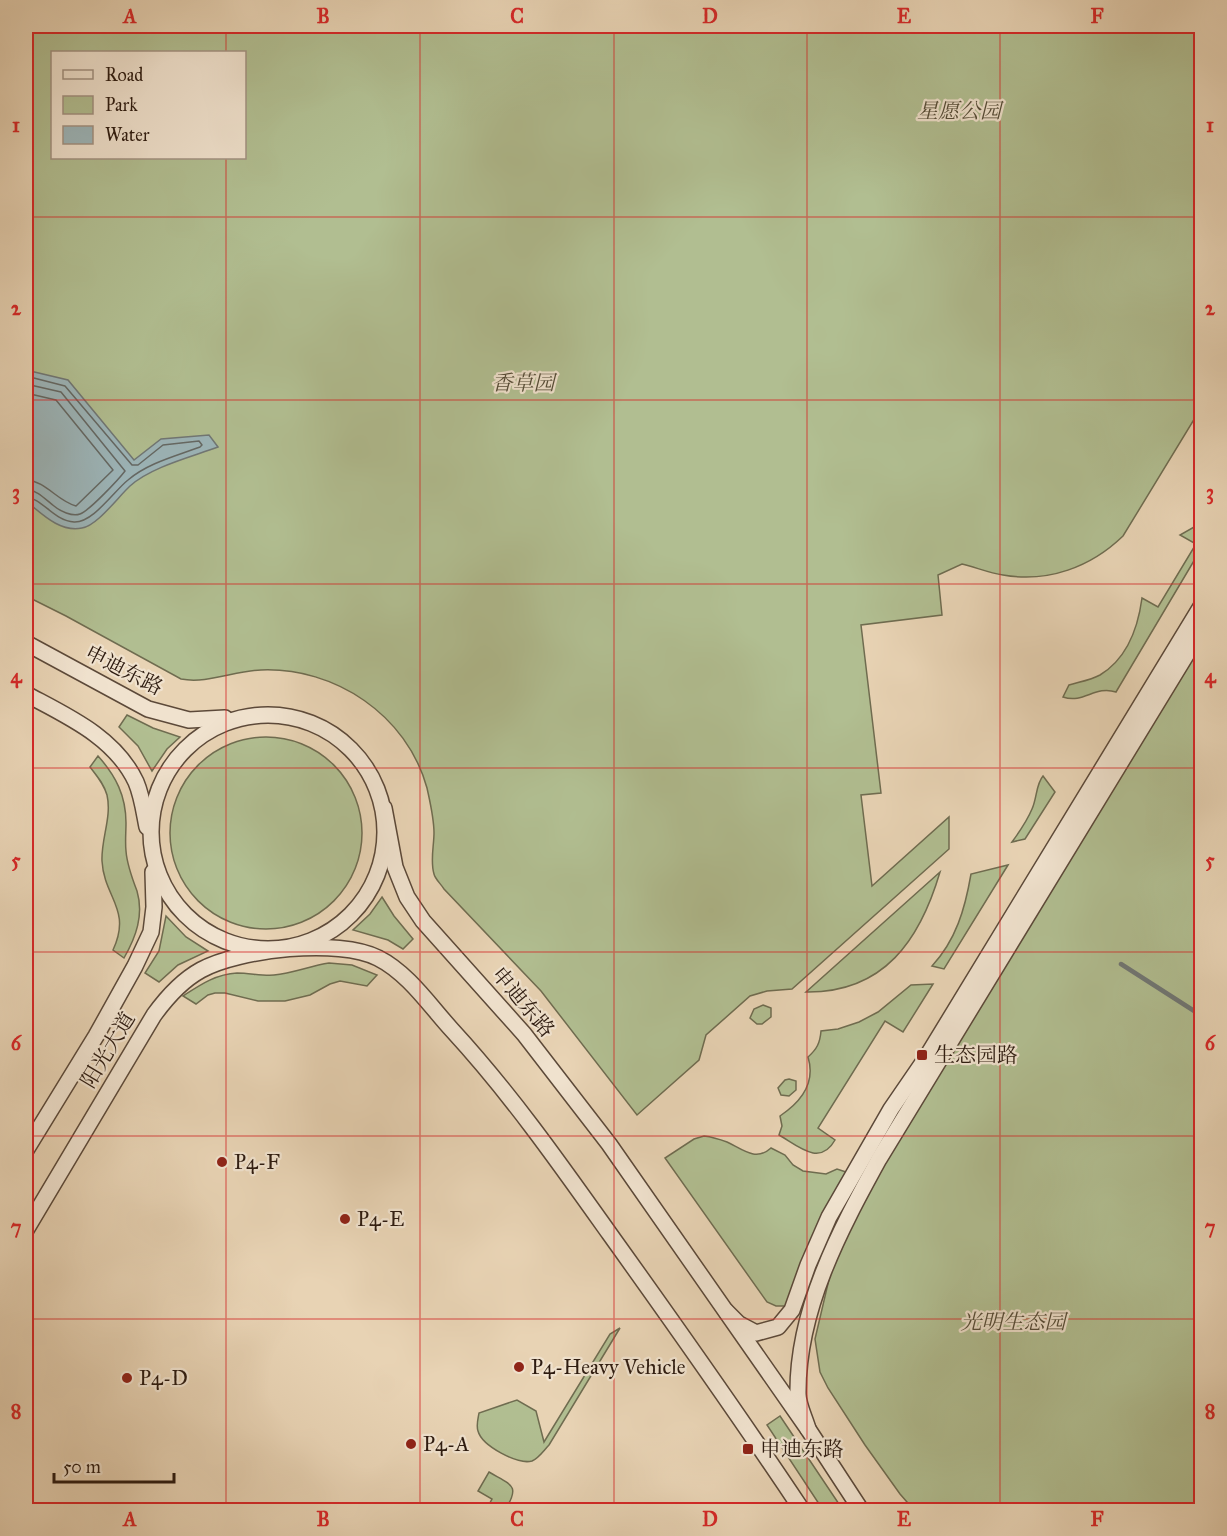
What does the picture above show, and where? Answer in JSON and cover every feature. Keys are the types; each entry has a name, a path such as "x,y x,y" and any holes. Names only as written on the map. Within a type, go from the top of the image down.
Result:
{"street":[{"path":"726,1311 739,1324 756,1333 778,1327 786,1319 797,1299 815,1246 845,1187 1202,605"},
{"path":"808,1429 798,1396 805,1336 823,1274 844,1221 879,1158 1202,628"},
{"name":"申迪东路","path":"26,643 148,709 189,720 243,717"},
{"path":"26,694 90,730 111,746 125,763 137,783 144,809 151,855 159,879 178,910 206,933 239,947 275,950 332,948 358,951 378,958 401,974 483,1064 546,1148 669,1317 802,1510"},
{"path":"151,855 149,829 157,790 178,756 208,730 243,717 280,714 316,724 347,744 371,773 384,808 386,845 378,876 362,904 339,927 310,942 275,950"},
{"name":"申迪东路","path":"384,808 395,867 407,897 423,921 524,1034 630,1172 808,1429 861,1510"},
{"name":"阳光大道","path":"26,1150 96,1036 151,932 154,884 151,855"},
{"name":"阳光大道","path":"26,1226 166,999 183,981 202,969 241,955 275,950"}],"green space":[{"name":"香草园","path":"26,26 1201,26 1201,408 1123,536 1097,556 1068,570 1036,577 1003,575 962,564 938,575 942,615 861,625 881,793 861,795 872,886 949,817 949,849 792,989 767,991 750,996 706,1035 699,1060 637,1115 541,991 436,878 432,864 434,833 432,810 427,788 417,762 403,738 385,718 364,700 341,687 315,677 289,671 261,670 211,679 181,679 26,596"},
{"path":"1201,523 1201,549 1116,692 1102,691 1070,699 1063,697 1069,685 1100,675 1118,660 1134,631 1142,598 1158,607 1196,544 1180,535"},
{"name":"光明生态园","path":"1201,644 1201,1510 914,1510 865,1445 820,1372 815,1339 834,1258 866,1195 1028,924"},
{"path":"127,715 153,728 180,737 167,749 152,771 138,746 119,727"},
{"path":"266,737 303,744 334,765 355,796 362,833 355,870 334,901 303,922 266,929 229,922 198,901 177,870 170,833 177,796 198,765 229,744"},
{"path":"98,756 115,779 122,795 126,813 127,856 139,900 138,926 124,958 113,950 120,924 102,861 107,820 107,795 100,780 90,767"},
{"path":"1043,776 1055,792 1025,839 1012,842 1034,805"},
{"path":"1008,865 944,969 932,966 953,935 966,899 971,874"},
{"path":"940,872 922,920 895,958 877,972 857,983 833,990 806,992"},
{"path":"382,897 413,939 403,949 388,940 353,930 370,914"},
{"path":"166,916 186,937 208,951 178,965 159,982 145,973 159,951"},
{"path":"329,963 352,965 377,975 367,986 340,981 310,995 285,1001 258,1001 225,993 215,993 196,1004 183,996 222,975 242,973 274,975"},
{"path":"933,984 903,1032 885,1021 818,1128 835,1140 829,1148 823,1152 808,1152 779,1135 782,1126 780,1116 794,1105 805,1091 810,1075 808,1057 818,1045 821,1031 838,1029 859,1022 878,1012 911,985"},
{"path":"763,1005 771,1008 771,1017 762,1024 757,1024 750,1018 754,1009"},
{"path":"789,1079 796,1081 796,1090 789,1096 781,1095 778,1088"},
{"path":"704,1136 724,1141 754,1154 760,1154 771,1148 785,1155 793,1165 803,1171 826,1174 837,1169 849,1173 789,1306 776,1306 767,1302 665,1158 694,1139"},
{"path":"620,1328 549,1445 537,1458 526,1461 510,1457 493,1448 481,1437 477,1426 479,1413 517,1400 536,1411 544,1442 610,1334"},
{"path":"780,1416 843,1510 823,1510 767,1425"},
{"path":"489,1472 508,1483 513,1490 505,1510 486,1510 492,1499 478,1491"}],"water":[{"path":"26,370 68,380 134,460 161,439 209,435 218,447 149,473 130,486 101,517 88,526 66,528 45,516 26,501"}],"waterway":[{"path":"1121,964 1202,1016"}],"place":[{"name":"生态园路","path":"922,1055"},
{"name":"P4-F","path":"222,1162"},
{"name":"P4-E","path":"345,1219"},
{"name":"P4-Heavy Vehicle","path":"519,1367"},
{"name":"P4-D","path":"127,1378"},
{"name":"P4-A","path":"411,1444"},
{"name":"申迪东路","path":"748,1449"}],"park label":[{"name":"星愿公园","path":"959,111"}]}
